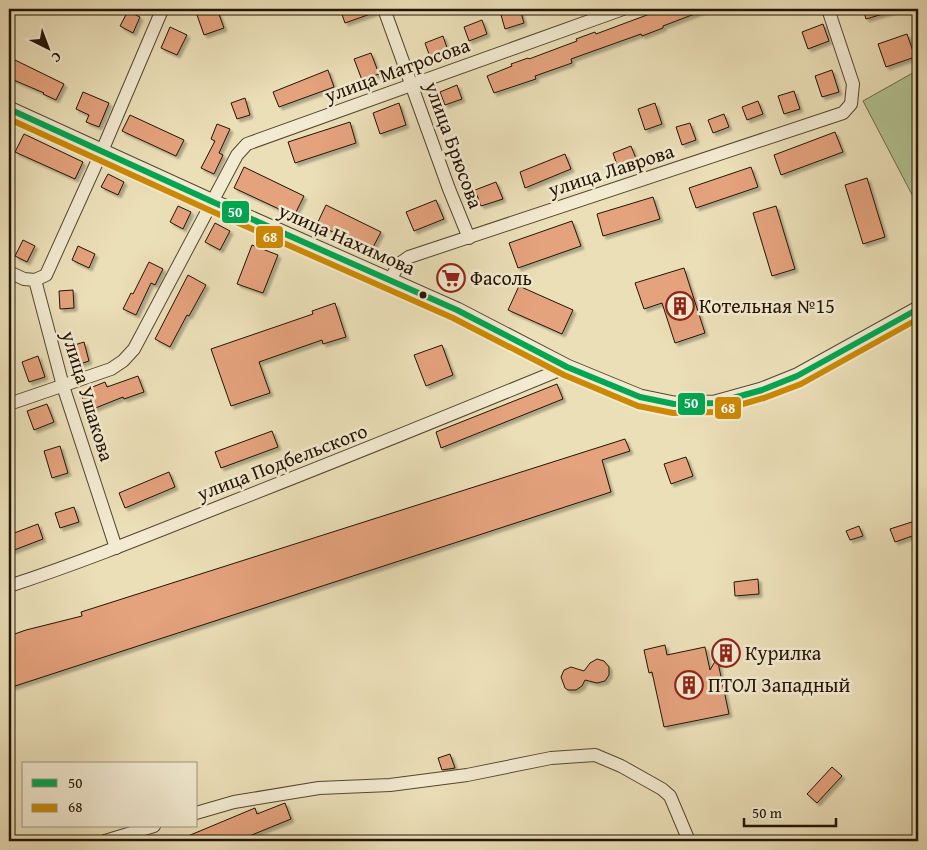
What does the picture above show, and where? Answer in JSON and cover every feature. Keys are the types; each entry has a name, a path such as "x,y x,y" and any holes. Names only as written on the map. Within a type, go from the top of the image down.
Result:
{"street":[{"path":"9,272 24,279 35,280 46,274 102,151 162,9"},
{"name":"улица Брюсова","path":"384,9 449,189 469,238"},
{"name":"улица Матросова","path":"9,404 111,369 124,361 134,349 237,155 247,144 623,9"},
{"name":"улица Лаврова","path":"390,280 399,264 409,257 843,113 851,104 853,84 828,9"},
{"name":"улица Нахимова","path":"9,109 456,310 567,367 640,397 674,404 715,403 762,390 797,376 918,308"},
{"name":"улица Ушакова","path":"35,280 63,386 116,548"},
{"name":"улица Подбельского","path":"9,586 116,548 382,443 567,367"},
{"path":"198,812 234,802 319,788 390,785 468,775 550,758 595,755 620,766 662,789 670,796 689,841"},
{"path":"105,841 147,828"}],"green space":[{"path":"918,70 918,206 863,101"}],"building":[{"path":"206,9 217,9 224,28 204,35 196,12"},
{"path":"340,9 376,9 376,12 345,23"},
{"path":"520,9 524,23 505,29 501,15"},
{"path":"663,9 705,10 642,36 641,34 571,59 572,63 535,76 536,79 494,93 487,76 512,66 511,64 577,41 576,39 595,32 596,34"},
{"path":"863,9 893,9 893,11 866,19"},
{"path":"128,11 140,17 133,33 120,26"},
{"path":"482,20 487,34 469,41 464,27"},
{"path":"823,24 829,41 808,49 802,32"},
{"path":"170,27 187,35 177,55 161,48"},
{"path":"907,34 915,57 886,67 878,44"},
{"path":"443,36 448,51 430,57 425,43"},
{"path":"371,53 379,74 362,80 354,59"},
{"path":"15,60 64,84 56,100 9,78"},
{"path":"328,70 334,87 279,107 273,92"},
{"path":"832,70 839,92 822,97 815,76"},
{"path":"457,85 462,99 445,105 440,92"},
{"path":"794,91 800,109 784,114 778,96"},
{"path":"83,92 109,103 99,127 86,122 89,115 76,109"},
{"path":"245,98 250,115 237,119 231,103"},
{"path":"758,101 763,114 747,120 742,107"},
{"path":"399,103 406,125 380,134 373,113"},
{"path":"655,103 662,124 645,130 638,109"},
{"path":"724,114 729,127 713,133 708,120"},
{"path":"130,115 184,140 176,156 122,131"},
{"path":"350,122 356,143 295,163 288,142"},
{"path":"690,123 696,140 682,145 676,127"},
{"path":"217,124 230,129 219,153 223,155 214,174 201,168 215,141 211,139"},
{"path":"835,132 843,152 781,175 774,155"},
{"path":"24,134 83,162 75,179 15,152"},
{"path":"631,146 637,161 618,168 613,153"},
{"path":"565,154 571,169 525,188 520,172"},
{"path":"244,167 304,196 294,216 234,188"},
{"path":"751,167 758,187 696,208 689,188"},
{"path":"108,174 124,182 118,195 101,187"},
{"path":"867,178 885,237 863,244 845,185"},
{"path":"496,182 503,199 481,206 475,190"},
{"path":"653,197 660,219 603,236 597,214"},
{"path":"436,200 444,219 414,231 406,212"},
{"path":"326,205 381,232 371,251 317,224"},
{"path":"178,206 191,212 183,229 170,222"},
{"path":"776,206 795,269 772,276 753,213"},
{"path":"572,221 581,246 518,268 509,243"},
{"path":"215,223 230,231 220,250 205,242"},
{"path":"23,240 35,246 27,262 15,256"},
{"path":"252,245 278,255 263,293 237,284"},
{"path":"78,246 95,254 89,268 72,260"},
{"path":"149,262 163,269 155,285 151,283 136,315 123,309"},
{"name":"Котельная №15","path":"684,268 705,333 675,343 662,303 644,309 635,283"},
{"path":"188,275 206,285 170,347 155,339"},
{"path":"519,286 573,310 562,334 508,310"},
{"path":"73,290 74,308 60,309 59,291"},
{"path":"335,303 346,337 323,344 322,340 259,362 270,393 231,406 211,349 313,314 312,311"},
{"path":"84,342 89,361 74,366 68,347"},
{"path":"442,345 453,375 426,386 414,355"},
{"path":"38,356 45,377 29,382 22,362"},
{"path":"138,376 144,392 124,399 123,397 88,411 80,392 105,382 107,387"},
{"path":"557,384 563,399 441,448 436,432"},
{"path":"47,404 54,422 34,430 27,411"},
{"path":"272,431 278,447 221,468 215,452"},
{"path":"625,439 630,451 602,460 611,492 9,688 9,636 82,616 81,612"},
{"path":"60,446 68,473 52,478 44,451"},
{"path":"686,457 693,476 671,484 664,464"},
{"path":"169,472 175,487 125,508 119,493"},
{"path":"74,507 79,522 60,528 55,513"},
{"path":"918,520 918,534 895,542 890,529"},
{"path":"38,524 43,539 9,552 9,535"},
{"path":"859,526 863,536 850,540 846,531"},
{"path":"758,579 759,594 735,596 734,582"},
{"name":"ПТОЛ Западный","path":"665,645 667,655 705,647 710,670 717,658 729,714 664,727 652,672 649,673 644,650"},
{"path":"597,659 604,661 609,667 609,675 605,681 597,683 585,680 582,686 576,690 565,688 561,677 564,670 571,667 584,671 590,663"},
{"path":"450,754 455,768 442,770 438,758"},
{"path":"832,767 842,776 817,803 807,794"},
{"path":"285,803 291,819 237,841 176,841 255,808 257,814"}],"transit line":[{"name":"50","path":"9,109 457,310 567,367 640,397 674,404 715,403 762,390 797,376 918,309"},
{"name":"68","path":"9,119 453,318 564,375 638,406 673,413 715,412 764,398 801,384 918,319"}],"place":[{"name":"Фасоль","path":"451,278"},
{"name":"Котельная №15","path":"680,306"},
{"name":"Курилка","path":"726,653"},
{"name":"ПТОЛ Западный","path":"689,685"}]}
